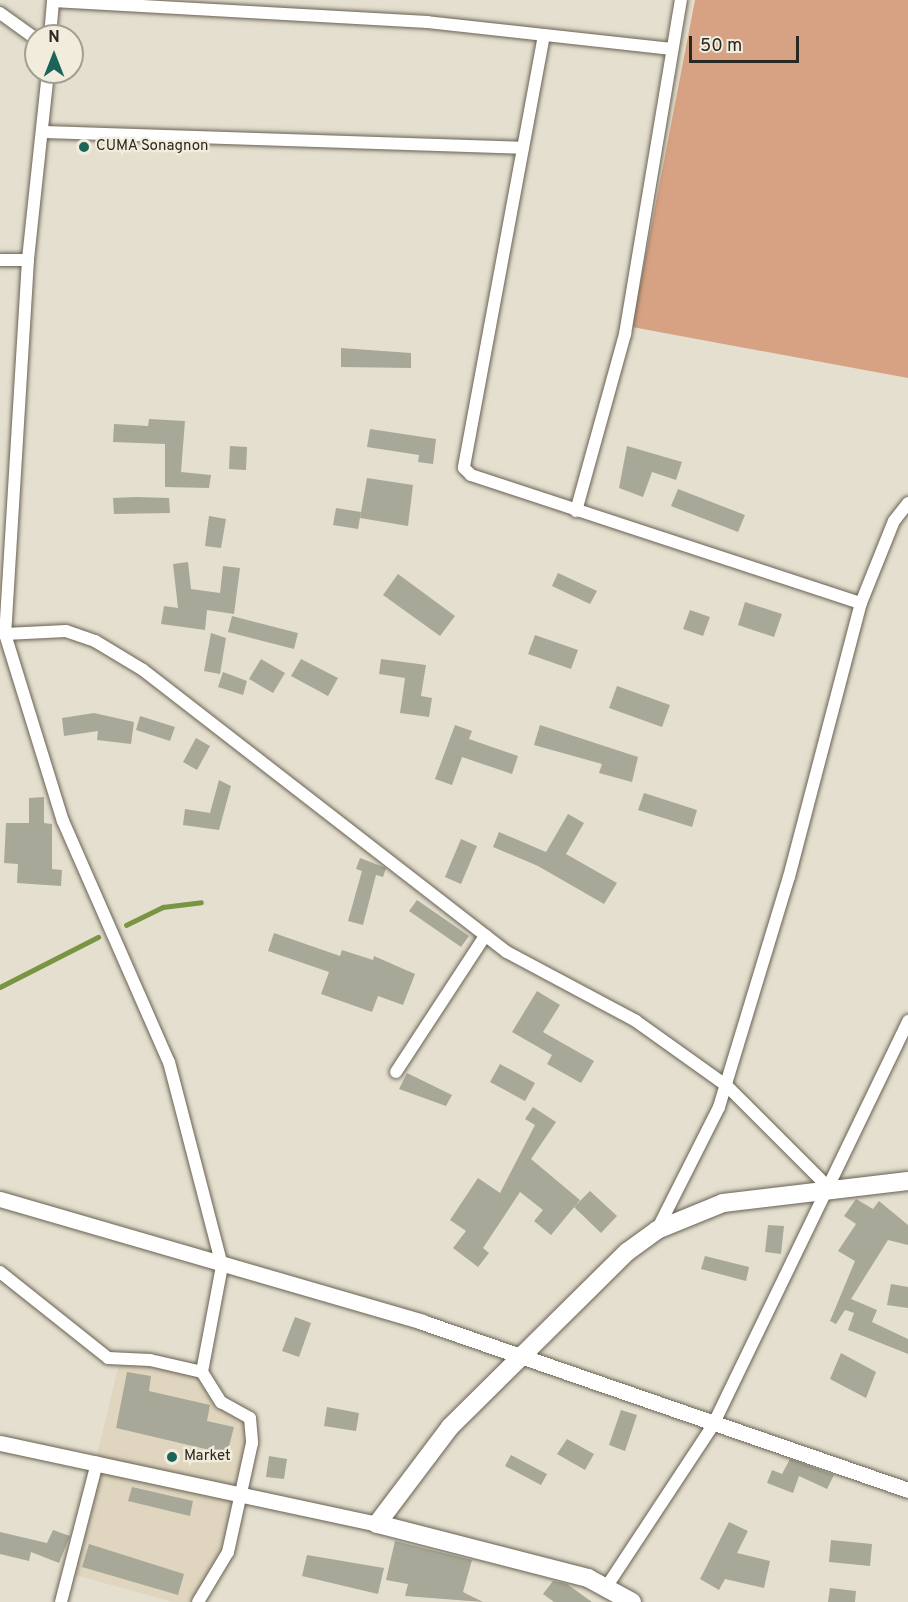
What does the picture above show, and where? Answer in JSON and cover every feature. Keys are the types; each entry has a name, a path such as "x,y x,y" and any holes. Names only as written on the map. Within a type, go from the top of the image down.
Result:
{"main road":[{"path":"632,1602 609,1593 377,1524 450,1427 518,1357 627,1252 657,1230 702,1208 830,1188 908,1181"}],"street":[{"path":"51,24 53,0 427,22 671,49"},
{"path":"576,511 625,334 681,0"},
{"path":"0,13 24,30"},
{"path":"544,35 462,458 471,475 861,603"},
{"path":"47,84 28,260 2,616 5,634 63,821 169,1062 222,1266 202,1372 221,1402 252,1422 245,1492 228,1552 198,1602"},
{"path":"43,132 523,148"},
{"path":"0,260 28,260"},
{"path":"657,1230 727,1086 789,877 861,603 894,521 908,503"},
{"path":"5,634 66,631 95,641 143,670 485,936 636,1021 727,1086 830,1188"},
{"path":"396,1072 485,936"},
{"path":"609,1593 712,1425 830,1188 908,1021"},
{"path":"0,1199 222,1266 422,1322 712,1425 908,1490"},
{"path":"0,1272 108,1358 150,1360 202,1372"},
{"path":"0,1443 245,1492 377,1524"},
{"path":"61,1602 97,1462"}],"shaded area":[{"path":"695,0 908,0 908,378 632,327"},
{"name":"Market","path":"120,1360 202,1372 206,1382 252,1422 228,1552 198,1602 173,1602 68,1573"}],"building":[{"path":"341,348 411,353 411,368 341,367"},
{"path":"149,419 185,421 181,472 211,475 209,488 165,487 165,444 113,442 114,424 148,426"},
{"path":"370,429 436,439 433,464 418,462 419,455 367,447"},
{"path":"230,446 247,447 246,470 229,469"},
{"path":"627,446 682,462 676,480 652,472 643,497 619,488"},
{"path":"367,478 413,485 408,526 360,518"},
{"path":"678,489 745,515 738,532 671,506"},
{"path":"113,498 169,498 170,513 114,514"},
{"path":"336,508 361,512 358,529 333,525"},
{"path":"209,516 226,519 221,548 205,546"},
{"path":"188,562 191,589 220,593 223,566 240,568 234,614 207,610 205,630 161,624 164,606 178,608 173,564"},
{"path":"558,573 597,591 590,604 552,586"},
{"path":"398,574 455,616 440,636 383,595"},
{"path":"745,602 782,614 774,637 738,625"},
{"path":"690,610 710,617 703,636 683,629"},
{"path":"232,616 298,633 294,649 228,632"},
{"path":"211,633 226,638 220,674 204,671"},
{"path":"535,635 578,650 571,669 528,654"},
{"path":"261,659 285,673 273,693 249,679"},
{"path":"301,659 338,678 328,696 291,676"},
{"path":"381,659 426,665 421,696 432,698 429,717 400,713 405,678 379,674"},
{"path":"223,672 247,681 243,695 218,687"},
{"path":"617,686 670,705 662,727 609,708"},
{"path":"94,713 134,722 131,744 97,740 98,731 64,736 62,718"},
{"path":"140,716 175,727 170,741 136,730"},
{"path":"455,725 472,731 469,739 518,756 512,774 462,757 452,785 435,779"},
{"path":"540,725 638,757 632,782 599,773 602,764 534,745"},
{"path":"196,738 210,746 197,770 183,762"},
{"path":"219,780 231,786 219,830 183,825 185,809 210,813"},
{"path":"644,793 697,810 692,827 638,810"},
{"path":"44,797 44,823 52,824 52,869 62,870 61,886 17,883 18,864 4,863 6,823 29,823 29,798"},
{"path":"568,814 584,823 566,854 617,883 604,904 538,866 493,847 499,832 546,852"},
{"path":"461,839 477,846 461,884 445,877"},
{"path":"360,858 386,868 383,877 376,875 363,925 348,921 362,871 356,869"},
{"path":"417,900 469,936 461,947 409,911"},
{"path":"274,933 340,956 342,950 373,960 374,956 415,974 403,1005 378,996 372,1012 321,994 329,972 268,951"},
{"path":"537,991 560,1005 543,1032 594,1061 581,1083 547,1064 552,1055 512,1032"},
{"path":"500,1064 535,1083 525,1101 490,1082"},
{"path":"407,1073 452,1095 446,1106 399,1089"},
{"path":"533,1107 556,1122 531,1159 580,1200 551,1235 534,1221 543,1210 520,1192 483,1248 489,1253 478,1267 453,1248 466,1231 450,1220 478,1178 500,1193 535,1125 525,1119"},
{"path":"590,1191 617,1216 601,1233 574,1207"},
{"path":"856,1199 873,1209 879,1201 908,1225 908,1245 888,1240 851,1299 877,1310 872,1322 908,1339 908,1354 848,1330 854,1313 845,1310 836,1324 830,1321 855,1261 838,1251 856,1224 844,1216"},
{"path":"768,1225 784,1226 781,1254 765,1252"},
{"path":"705,1256 749,1267 746,1281 701,1269"},
{"path":"891,1284 908,1287 908,1308 887,1305"},
{"path":"295,1317 311,1323 299,1357 282,1351"},
{"path":"841,1353 876,1372 866,1398 830,1379"},
{"path":"127,1372 151,1376 149,1391 210,1405 207,1421 234,1427 227,1454 116,1428"},
{"path":"327,1407 359,1413 356,1431 324,1426"},
{"path":"621,1410 637,1415 625,1451 609,1445"},
{"path":"567,1439 594,1454 585,1470 557,1454"},
{"path":"511,1455 547,1474 541,1485 505,1466"},
{"path":"269,1456 287,1459 284,1479 266,1477"},
{"path":"790,1459 834,1475 827,1489 799,1476 793,1493 767,1483 772,1470 782,1474"},
{"path":"132,1487 193,1501 190,1516 128,1501"},
{"path":"729,1522 748,1531 737,1553 770,1561 764,1588 725,1579 719,1590 700,1579"},
{"path":"53,1530 70,1536 59,1563 31,1552 29,1561 0,1554 0,1532 47,1543"},
{"path":"831,1540 872,1544 870,1566 829,1562"},
{"path":"395,1541 472,1560 463,1592 483,1602 405,1596 408,1584 386,1580"},
{"path":"89,1544 184,1574 178,1595 82,1567"},
{"path":"307,1555 384,1568 378,1594 302,1576"},
{"path":"553,1581 567,1584 592,1602 554,1602 543,1594"},
{"path":"830,1588 856,1591 855,1602 828,1602"}],"waterway":[{"path":"126,925 163,907 201,902"},
{"path":"0,987 98,937"}],"place":[{"name":"CUMA Sonagnon","path":"84,147"},
{"name":"Market","path":"172,1457"}]}
